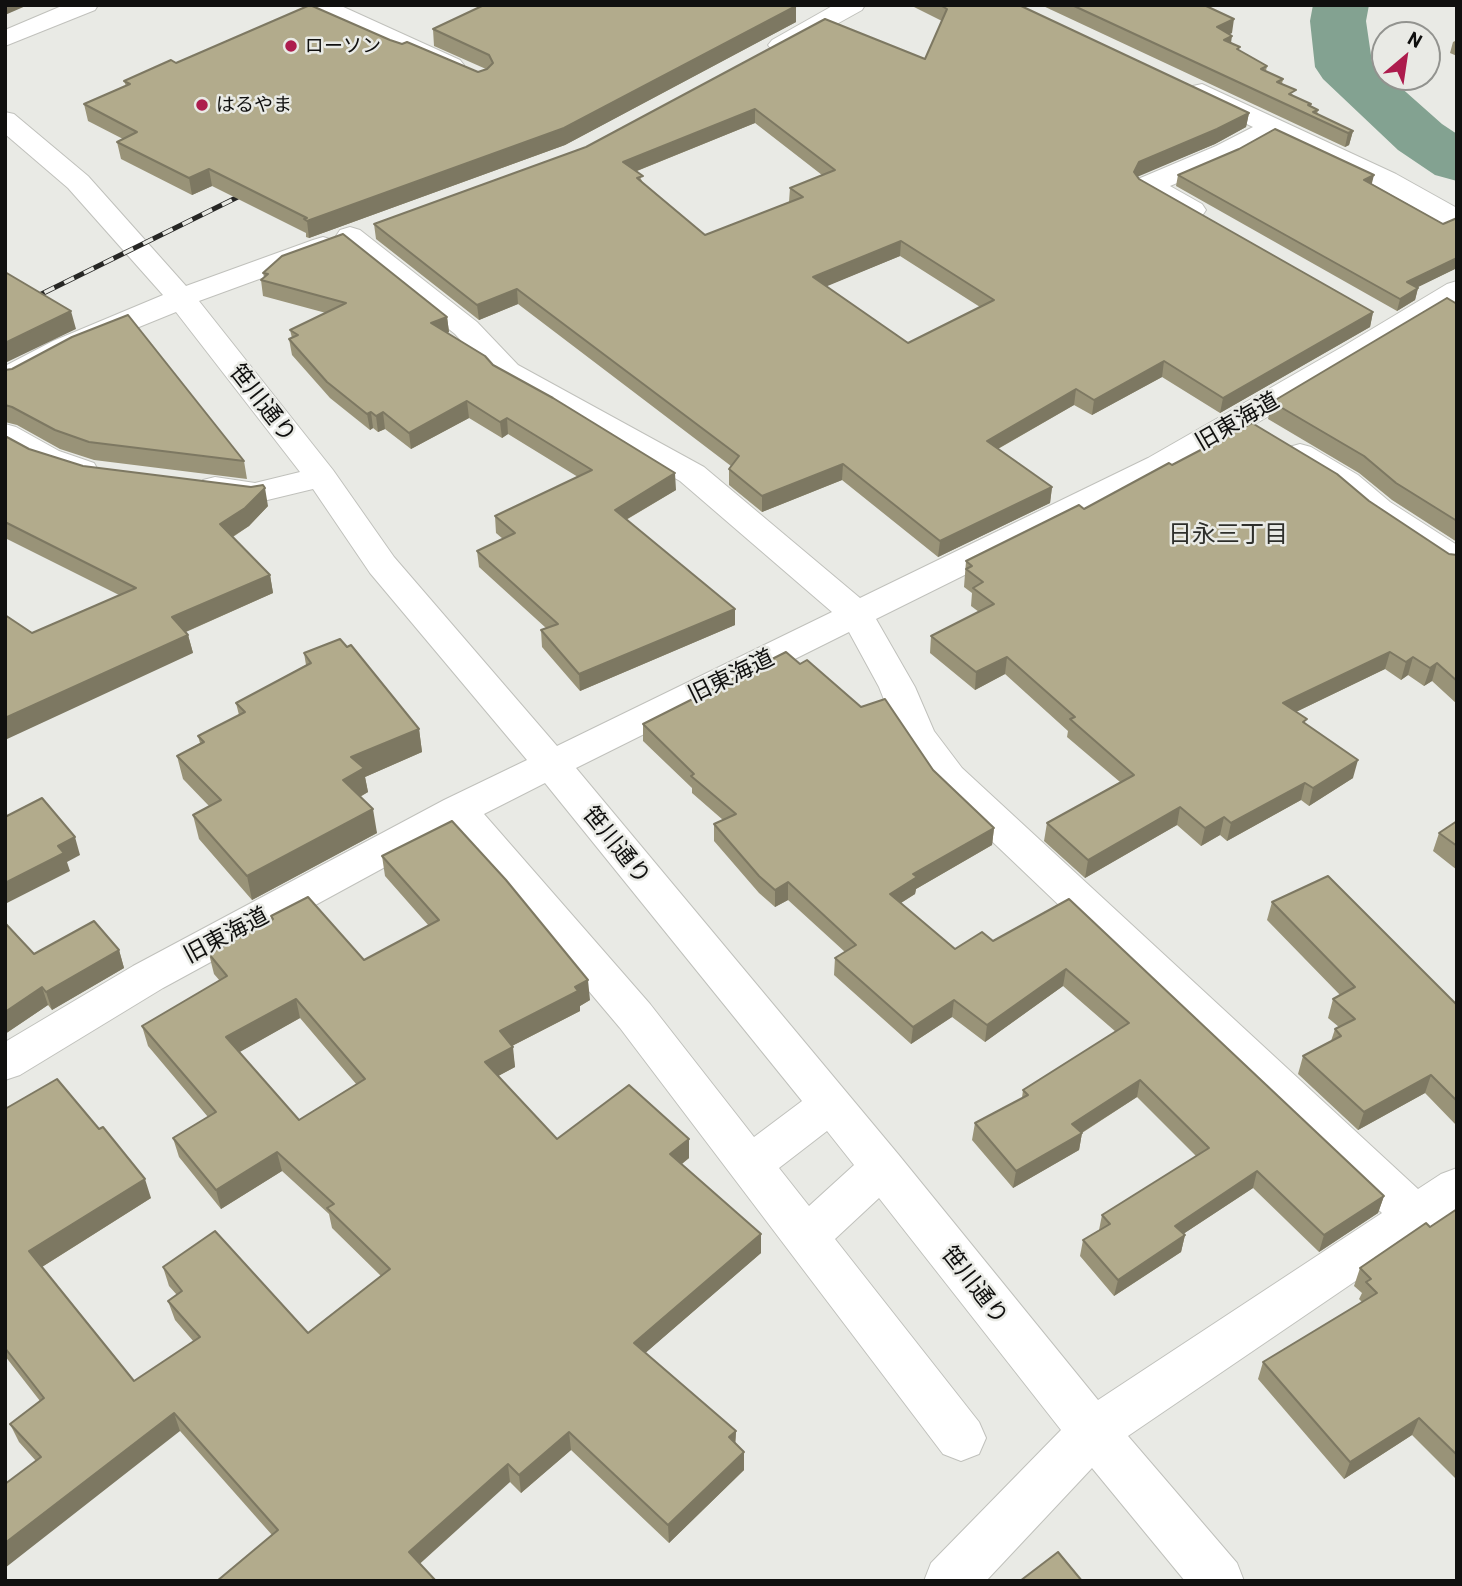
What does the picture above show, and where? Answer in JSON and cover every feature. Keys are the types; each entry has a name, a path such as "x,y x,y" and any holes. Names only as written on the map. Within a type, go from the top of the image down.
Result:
{"street":[{"path":"5,38 86,5"},
{"path":"318,5 479,78"},
{"path":"758,58 853,5"},
{"path":"1185,85 1386,180 1457,220"},
{"name":"笹川通り","path":"5,120 78,182 181,298 321,477 382,565 551,764 882,1167 1037,1364 1218,1581"},
{"path":"1219,226 1148,185 1226,152 1274,126"},
{"path":"5,378 64,347 136,320 181,298 363,231 466,328 507,372 692,474 856,614 897,687 917,735 948,777 1415,1215"},
{"name":"旧東海道","path":"5,1063 148,977 458,810 1160,465 1261,431 1385,321 1457,290"},
{"path":"1261,431 1346,482 1378,509 1457,561"},
{"path":"5,434 47,458 88,472 115,475"},
{"path":"183,483 254,493 321,477"},
{"path":"458,810 635,1016 961,1438"},
{"path":"750,1165 830,1104"},
{"path":"806,1237 882,1167"},
{"path":"950,1581 1094,1431 1457,1187"}],"building":[{"path":"310,5 390,40 402,44 407,42 478,72 493,63 489,55 433,29 484,5 796,6 564,128 307,221 304,219 307,218 209,169 189,178 117,142 137,132 84,104 130,84 124,81 171,60 176,63"},
{"path":"940,5 1019,5 1249,113 1139,162 1134,172 1139,179 1373,312 1223,398 1164,361 1094,400 1076,389 987,441 1052,487 940,541 843,464 762,496 729,469 739,456 517,289 477,305 374,224 586,147 825,19 925,59 947,9","holes":["755,109 835,170 790,188 803,197 705,235 637,178 643,176 623,162","901,241 994,300 908,343 813,277"]},
{"path":"1072,5 1204,5 1234,19 1217,27 1232,36 1224,40 1240,47 1237,49 1267,66 1261,69 1283,79 1277,82 1296,90 1289,94 1318,110 1313,112 1353,131 1348,133"},
{"path":"1275,129 1374,175 1364,180 1443,224 1457,218 1457,258 1407,282 1418,288 1400,299 1178,175 1239,149"},
{"path":"343,234 447,317 431,323 485,356 493,365 553,398 675,473 615,510 735,609 579,674 541,630 558,624 477,551 515,533 495,516 592,470 507,418 500,422 467,401 409,433 383,412 376,416 371,412 367,414 327,382 289,339 298,335 290,330 346,303 261,280 268,274 263,273 282,256"},
{"path":"5,272 71,311 5,343"},
{"path":"1447,298 1457,304 1457,521 1396,483 1364,456 1272,402"},
{"path":"128,315 244,461 89,442 55,430 5,405 5,370 12,369 72,337"},
{"path":"1252,423 1337,474 1369,501 1449,554 1457,555 1457,681 1437,663 1430,668 1413,657 1406,662 1390,652 1283,703 1307,719 1303,722 1358,760 1313,788 1305,783 1231,823 1224,817 1205,828 1180,807 1088,860 1047,823 1134,775 1070,719 1075,717 1007,657 976,672 931,636 994,604 973,588 983,582 966,569 972,566 966,561 1079,505 1084,509 1169,463 1172,465"},
{"path":"5,436 29,449 83,466 251,487 263,485 265,488 245,508 220,524 270,575 172,617 188,635 5,718 5,615 32,633 136,588 5,522"},
{"path":"340,639 347,647 351,645 419,729 351,757 364,768 343,780 373,809 247,876 193,815 221,800 177,756 204,742 198,736 245,712 236,703 311,663 304,653"},
{"path":"786,652 800,664 807,660 861,707 885,699 933,770 994,828 913,874 917,877 890,894 955,949 982,932 993,941 1069,899 1384,1196 1324,1235 1257,1171 1175,1226 1185,1235 1118,1280 1083,1240 1110,1224 1102,1215 1209,1148 1140,1080 1072,1124 1082,1133 1016,1171 975,1123 1028,1095 1023,1090 1129,1023 1066,969 987,1025 954,1000 913,1027 835,958 856,945 788,882 775,890 759,876 714,824 736,814 691,776 694,774 643,724"},
{"path":"42,798 75,837 58,846 64,853 5,883 5,817"},
{"path":"452,821 506,880 588,980 575,987 578,991 500,1031 513,1047 485,1062 557,1139 629,1085 689,1139 670,1154 761,1234 634,1343 736,1431 729,1437 744,1452 668,1525 569,1432 519,1475 508,1464 409,1552 436,1581 217,1581 278,1530 174,1413 5,1543 5,1484 41,1457 10,1424 44,1398 5,1348 5,1109 57,1079 99,1129 103,1127 145,1179 29,1251 134,1381 200,1337 168,1301 182,1291 163,1267 215,1231 308,1333 390,1269 327,1208 334,1204 277,1152 216,1190 173,1138 216,1112 142,1026 227,976 209,954 308,897 364,960 439,920 382,856","holes":["296,999 365,1079 299,1120 226,1037"]},
{"path":"1457,821 1457,846 1439,833"},
{"path":"1328,876 1457,1005 1457,1101 1431,1075 1364,1112 1303,1056 1341,1036 1335,1029 1355,1019 1333,999 1355,987 1272,902"},
{"path":"94,921 119,950 46,992 42,987 5,1012 5,923 34,954"},
{"path":"1457,1209 1457,1455 1419,1418 1350,1462 1263,1362 1377,1293 1366,1282 1371,1279 1360,1268 1426,1223 1430,1227"},
{"path":"1058,1552 1082,1581 1020,1581"}],"waterway":[{"path":"1341,5 1338,21 1344,67 1420,137 1457,162"}],"railway":[{"path":"5,312 254,189"}],"place":[{"name":"ローソン","path":"291,46"},
{"name":"はるやま","path":"202,105"}],"district":[{"name":"日永三丁目","path":"1228,534"}]}
